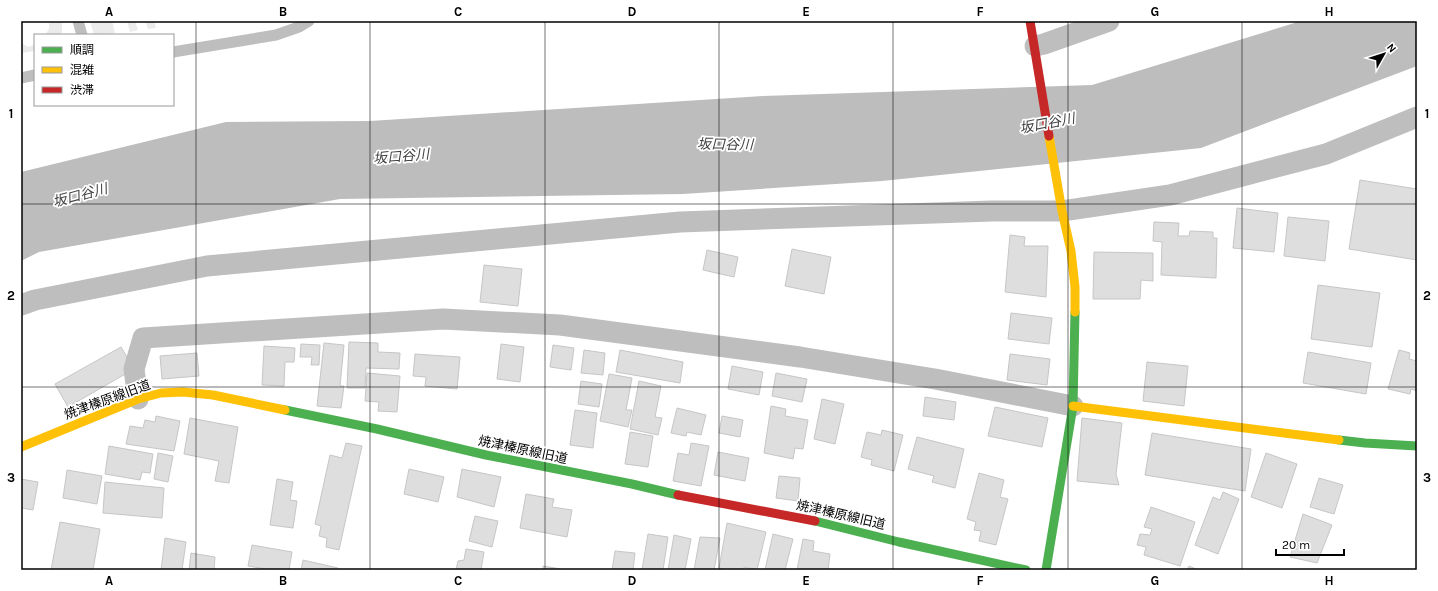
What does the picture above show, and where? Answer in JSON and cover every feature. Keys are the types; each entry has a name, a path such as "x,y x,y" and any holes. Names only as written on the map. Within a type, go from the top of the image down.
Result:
{"street":[{"path":"1030,21 1062,211 1071,251 1075,287 1073,406 1046,570"},
{"path":"1036,51 1044,44 1109,21"},
{"path":"21,305 35,300 207,266 680,222 963,212 1062,211 1170,195 1326,154 1417,117"},
{"path":"138,399 134,369 143,338 443,319 560,325 793,356 935,379 1073,406 1365,443 1417,446"},
{"name":"焼津榛原線旧道","path":"21,447 138,399 161,393 183,392 213,395 378,429 486,455 632,484 685,497 815,521 899,542 1026,570"}],"lane":[{"path":"78,21 82,34"},
{"path":"174,52 276,35 299,27 309,21"},
{"path":"21,78 34,75"}],"shaded area":[{"path":"62,21 61,34 46,34 49,29 49,23"},
{"path":"90,21 112,21 115,33 94,34"},
{"path":"127,21 135,21 138,30 130,32"},
{"path":"145,21 154,21 156,28 148,29"},
{"path":"21,41 24,45 29,47 34,44 34,51 21,53"}],"water":[{"name":"坂口谷川","path":"1301,21 1417,21 1417,66 1201,148 882,181 683,194 340,199 39,252 21,261 21,172 226,122 370,121 763,96 1092,85"}],"building":[{"path":"1360,180 1417,189 1417,260 1349,249"},
{"path":"1237,208 1278,213 1274,252 1233,248"},
{"path":"1288,217 1329,221 1325,261 1284,256"},
{"path":"1154,222 1179,223 1178,236 1189,236 1190,231 1213,232 1213,238 1217,238 1216,278 1161,275 1162,242 1153,241"},
{"path":"1010,235 1025,237 1024,246 1048,246 1046,297 1005,292"},
{"path":"792,249 831,257 824,294 785,286"},
{"path":"707,250 738,257 734,277 703,270"},
{"path":"1094,252 1153,253 1153,281 1141,280 1140,299 1093,299"},
{"path":"484,265 522,269 518,306 480,302"},
{"path":"1318,285 1380,293 1372,347 1311,339"},
{"path":"1011,313 1052,318 1049,344 1008,339"},
{"path":"349,342 378,343 378,352 400,353 399,369 366,368 365,388 347,388"},
{"path":"324,343 344,345 340,386 344,386 341,408 317,406"},
{"path":"301,344 320,345 319,365 311,365 312,357 300,357"},
{"path":"501,344 524,347 520,382 497,379"},
{"path":"553,345 574,348 571,370 550,367"},
{"path":"264,346 295,348 294,362 285,362 284,386 262,385"},
{"path":"121,347 134,369 68,407 55,384"},
{"path":"584,350 605,353 603,375 581,373"},
{"path":"620,350 683,362 680,383 616,372"},
{"path":"1399,350 1410,353 1409,359 1417,361 1417,391 1411,389 1410,394 1388,389"},
{"path":"1308,352 1371,363 1366,394 1303,383"},
{"path":"197,353 199,376 162,379 160,356"},
{"path":"415,354 460,357 457,389 425,386 426,377 413,376"},
{"path":"1010,354 1050,359 1047,385 1007,380"},
{"path":"1147,362 1188,366 1184,406 1143,401"},
{"path":"732,366 763,372 759,395 728,389"},
{"path":"367,373 400,376 397,412 378,411 379,402 365,401"},
{"path":"776,373 807,379 802,402 772,396"},
{"path":"609,374 632,378 626,410 632,410 628,427 600,421"},
{"path":"581,381 602,384 599,407 578,404"},
{"path":"639,381 661,386 655,417 662,418 658,435 630,429"},
{"path":"925,397 956,402 954,420 923,416"},
{"path":"822,399 844,404 835,444 814,439"},
{"path":"771,406 786,409 785,416 808,420 803,449 795,448 793,459 764,453"},
{"path":"995,407 1048,418 1042,447 988,436"},
{"path":"677,408 706,415 701,435 687,432 686,436 671,433"},
{"path":"575,410 597,413 593,448 570,445"},
{"path":"156,416 180,421 174,451 126,444 130,426 143,428 145,420 155,422"},
{"path":"722,416 743,420 740,437 719,433"},
{"path":"190,418 238,427 229,483 215,481 219,461 184,454"},
{"path":"1082,418 1122,423 1116,474 1119,485 1077,481"},
{"path":"882,430 903,435 894,471 871,465 872,460 861,457 867,432 881,435"},
{"path":"630,432 653,436 648,467 625,464"},
{"path":"1152,433 1251,449 1245,491 1145,475"},
{"path":"917,437 964,449 955,488 932,482 934,476 908,469"},
{"path":"346,443 362,446 339,550 326,547 327,538 319,536 321,526 315,524 330,455 342,458"},
{"path":"691,443 709,446 701,486 673,481 678,453 689,455"},
{"path":"109,446 153,454 150,473 142,472 140,480 105,474"},
{"path":"718,452 749,458 745,481 714,475"},
{"path":"158,453 173,456 168,482 154,479"},
{"path":"1266,453 1297,464 1282,508 1251,497"},
{"path":"409,469 444,477 438,502 404,494"},
{"path":"462,469 501,477 494,507 457,497"},
{"path":"67,470 102,476 97,504 63,498"},
{"path":"979,473 1004,480 1000,497 1008,499 996,545 979,541 981,531 974,530 976,522 967,519"},
{"path":"779,476 800,478 798,501 776,498"},
{"path":"1319,478 1343,485 1334,514 1310,507"},
{"path":"21,479 38,482 33,510 21,508"},
{"path":"277,479 293,482 290,500 297,501 293,528 270,525"},
{"path":"105,482 164,488 162,518 103,513"},
{"path":"1223,492 1239,499 1218,554 1195,545 1213,497 1220,500"},
{"path":"526,494 554,499 552,507 572,510 567,537 520,528"},
{"path":"1151,507 1195,522 1180,566 1144,555 1146,547 1137,545 1140,534 1150,535 1152,529 1144,527"},
{"path":"1303,514 1332,525 1317,563 1290,557"},
{"path":"475,516 498,521 492,547 469,541"},
{"path":"60,522 100,529 93,570 51,570"},
{"path":"727,523 766,532 757,570 744,567 744,570 719,568"},
{"path":"648,534 668,537 663,570 642,570"},
{"path":"773,534 793,539 785,570 765,570"},
{"path":"674,535 691,539 685,570 668,570"},
{"path":"700,537 720,538 714,570 694,570"},
{"path":"165,538 186,542 182,570 161,570"},
{"path":"803,539 814,541 813,551 830,554 828,570 797,570"},
{"path":"252,545 292,552 289,570 272,570 248,566"},
{"path":"466,549 484,552 481,570 456,570 458,561 464,560"},
{"path":"615,551 635,553 633,570 612,570"},
{"path":"191,553 215,557 214,570 189,570"},
{"path":"303,560 338,568 338,570 301,570"},
{"path":"543,566 561,569 561,570 543,570"},
{"path":"1189,566 1198,570 1187,570"}],"traffic: fast":[{"path":"1046,570 1073,406 1075,312"},
{"path":"285,410 377,429 486,455 632,484 678,495"},
{"path":"1339,440 1417,446"},
{"path":"815,521 899,542 1026,570"}],"traffic: slow":[{"path":"1049,136 1062,211 1071,251 1075,287 1075,312"},
{"path":"21,447 138,399 161,393 183,392 213,395 285,410"},
{"path":"1073,406 1339,440"}],"traffic: jam":[{"path":"1030,21 1049,136"},
{"path":"678,495 815,521"}]}
